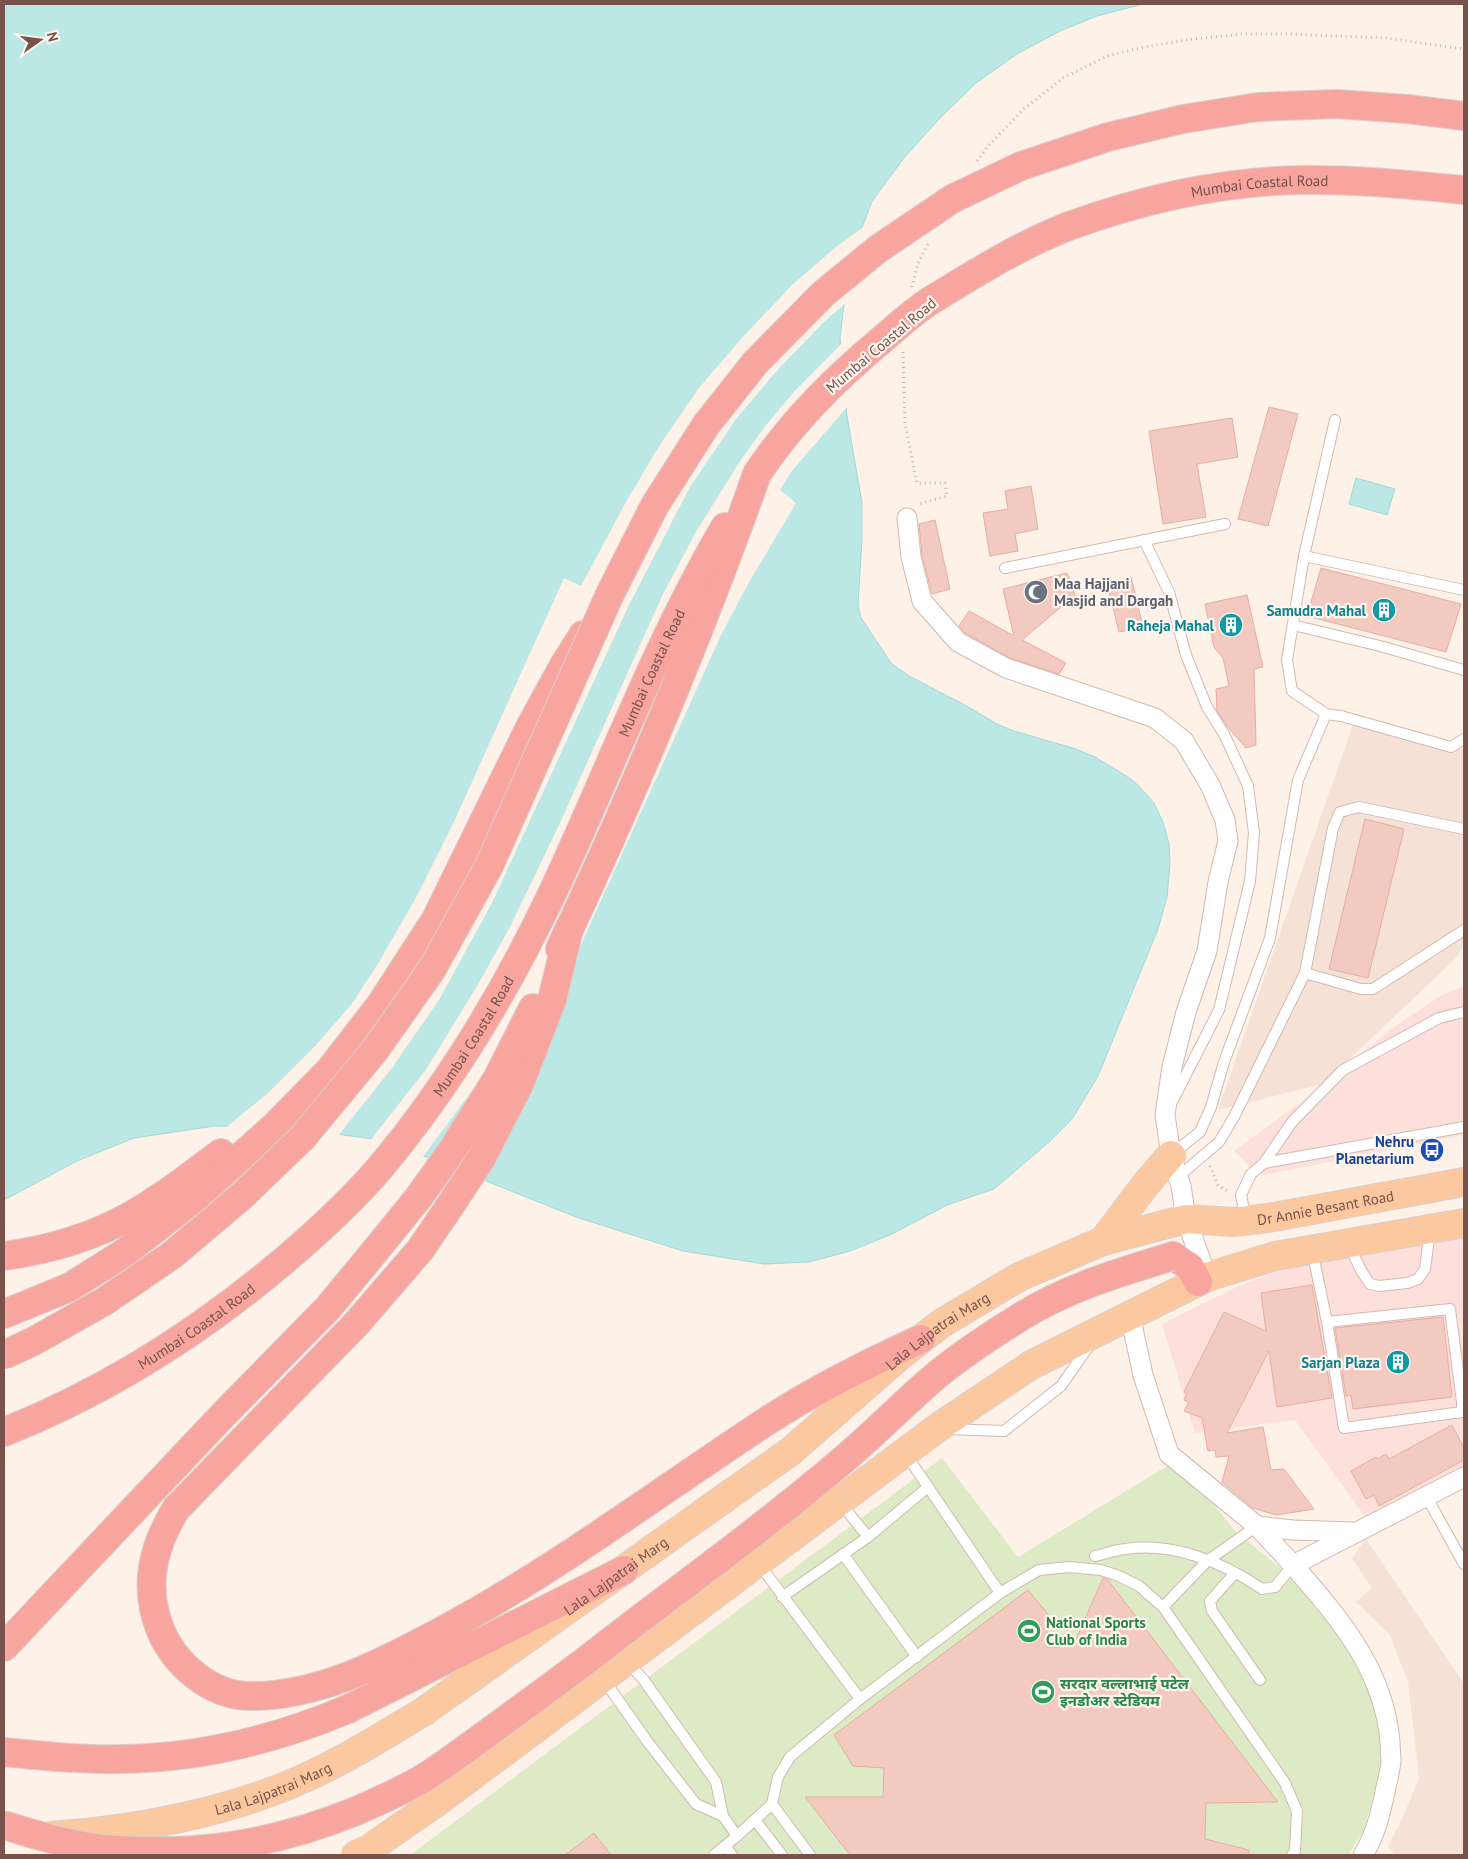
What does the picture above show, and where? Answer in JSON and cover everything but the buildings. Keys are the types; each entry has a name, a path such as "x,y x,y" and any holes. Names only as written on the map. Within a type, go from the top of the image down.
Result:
{"highway":[{"path":"4,1354 34,1341 105,1301 172,1255 243,1195 303,1137 375,1050 432,969 489,866 610,594 655,505 706,425 755,363 823,294 878,249 952,199 1021,166 1108,137 1184,119 1258,107 1338,104 1406,108 1464,116"},
{"name":"Mumbai Coastal Road","path":"4,1432 82,1397 192,1332 259,1282 325,1225 378,1171 418,1119 480,1028 525,947 551,896 677,616 702,565 758,474 797,420 871,348 922,306 1009,254 1068,227 1123,208 1185,194 1249,183 1302,180 1351,181 1464,190"},
{"path":"4,1647 224,1414 328,1308 419,1197 453,1148 497,1079 528,1018 614,833 682,673 758,474"},
{"path":"4,1314 70,1286 124,1253 190,1202 274,1127 328,1073 381,1004 436,919 530,727 564,665 610,594"},
{"path":"568,932 552,1000 519,1085 482,1157 452,1203 414,1257 358,1323 176,1509 164,1529 155,1554 150,1582 153,1605 161,1630 175,1655 189,1671 206,1683 227,1692 246,1696 271,1695 319,1685 370,1668 459,1622 528,1582 598,1537 764,1422 815,1391 854,1369 921,1339"},
{"path":"4,1256 75,1240 131,1215 176,1186 328,1073"},
{"path":"4,1825 50,1839 101,1848 150,1851 206,1850 267,1840 326,1823 381,1800 428,1775 588,1659 767,1522 844,1460 937,1376 972,1348 1024,1315 1068,1291 1106,1276 1173,1256 1190,1266 1202,1279"},
{"path":"4,1752 71,1758 122,1759 168,1757 244,1744 284,1733 316,1723 348,1708 624,1570"}],"main road":[{"path":"1103,1241 1146,1184 1174,1166"},
{"name":"Dr Annie Besant Road","path":"1186,1219 1233,1222 1244,1208 1268,1218 1464,1182"},
{"name":"Lala Lajpatrai Marg","path":"4,1838 76,1834 144,1825 206,1811 267,1793 306,1777 361,1750 423,1712 791,1451 903,1353 942,1323 984,1296 1019,1277 1103,1241 1186,1219"},
{"path":"361,1854 441,1799 626,1660 763,1570 845,1508 913,1465 936,1429 1032,1365 1202,1279 1275,1256 1464,1223"}],"street":[{"path":"907,518 911,557 922,601 958,642 1006,668 1155,718 1184,741 1210,785 1224,820 1228,841 1218,882 1207,951 1186,1012 1172,1066 1166,1115 1174,1166 1202,1279"},
{"path":"1130,1315 1143,1376 1169,1454 1257,1526 1341,1622 1369,1666 1380,1692 1388,1726 1391,1761 1383,1804 1374,1837 1363,1855"},
{"path":"1293,1565 1464,1477"},
{"path":"1257,1526 1335,1533 1357,1532"}],"lane":[{"path":"1335,420 1304,556 1292,624 1287,660 1292,691 1326,714 1341,716 1451,747 1464,739"},
{"path":"1005,568 1226,524"},
{"path":"1144,540 1169,592 1186,655 1207,707 1224,734 1248,786 1254,833 1250,881 1219,1010 1166,1115"},
{"path":"1304,556 1464,590"},
{"path":"1292,624 1464,670"},
{"path":"1174,1166 1200,1132 1211,1107 1224,1062 1270,938 1298,780 1326,714"},
{"path":"1174,1166 1205,1154 1219,1142 1234,1117 1305,973 1333,828 1340,812 1359,807 1464,829"},
{"path":"1305,973 1361,989 1373,989 1464,930"},
{"path":"1244,1208 1251,1174 1264,1163 1292,1122 1343,1070 1439,1018 1464,1012"},
{"path":"1264,1163 1464,1127"},
{"path":"1348,1243 1370,1284 1379,1286 1407,1284 1418,1280 1425,1269 1430,1229"},
{"path":"1312,1250 1344,1428 1462,1412 1450,1309 1326,1322"},
{"path":"936,1429 1004,1431 1061,1386 1101,1330"},
{"path":"913,1465 1000,1593"},
{"path":"782,1597 868,1537 928,1487"},
{"path":"1426,1496 1464,1564"},
{"path":"845,1508 868,1537"},
{"path":"1163,1607 1207,1560 1257,1526"},
{"path":"1095,1556 1125,1549 1154,1547 1185,1552 1246,1577 1262,1588 1275,1587 1293,1565"},
{"path":"843,1554 917,1657"},
{"path":"714,1855 772,1804 778,1778 790,1757 860,1699 1000,1593 1039,1570 1069,1567 1101,1570 1119,1576 1139,1586 1163,1607 1285,1783 1297,1811 1295,1850 1292,1855"},
{"path":"763,1570 860,1699"},
{"path":"1235,1573 1210,1601 1212,1611 1260,1680"},
{"path":"626,1660 642,1679 716,1782 722,1816 737,1836"},
{"path":"602,1678 647,1741 696,1804 722,1816"},
{"path":"772,1804 810,1855"},
{"path":"755,1820 782,1855"},
{"path":"725,1846 732,1855"}],"path":[{"path":"907,518 905,508 947,496 945,483 917,483"},
{"path":"1205,1154 1218,1185 1226,1190 1244,1208"}],"shaded area":[{"path":"1354,722 1464,750 1464,947 1452,962 1323,1084 1218,1110"},
{"path":"1464,986 1464,1135 1264,1175 1256,1172 1234,1151 1311,1095 1391,1029 1442,995"},
{"path":"1464,1234 1464,1472 1369,1522 1295,1420 1195,1433 1162,1324 1239,1286 1291,1266"},
{"path":"1366,1539 1464,1684 1464,1855 1395,1855 1388,1847 1419,1778 1408,1682 1390,1635 1356,1602 1372,1588 1352,1558"}],"green space":[{"name":"National Sports Club of India","path":"942,1458 1018,1557 1177,1460 1237,1533 1323,1602 1370,1660 1389,1737 1364,1830 1348,1855 410,1855"}],"water":[{"path":"4,4 1143,4 1097,16 1060,31 1017,54 976,83 938,120 904,158 872,201 857,241 846,288 840,338 847,416 862,503 858,605 861,618 891,663 909,676 997,724 1014,731 1076,749 1095,757 1128,777 1154,803 1163,822 1169,844 1170,864 1167,897 1158,929 1098,1076 1072,1119 1049,1142 994,1189 947,1205 892,1234 850,1251 809,1262 764,1264 683,1251 576,1217 386,1141 296,1128 214,1126 134,1138 77,1161 4,1200"},
{"path":"1356,478 1395,489 1387,515 1349,504"}],"pier":[{"path":"865,226 859,241 847,302 827,319 780,367 736,419 690,487 628,607 493,901 439,1000 392,1068 337,1137 296,1131 224,1129 268,1093 316,1045 351,1005 379,962 417,896 453,824 564,578 581,586 626,502 661,443 699,388 740,340 792,285 836,247"},
{"path":"842,343 848,406 791,472 780,490 796,503 748,584 722,633 580,947 553,1034 482,1181 427,1160 456,1119 480,1080 422,1158 385,1144 369,1142 427,1068 509,929 559,825 663,594 697,530 742,458 766,425 793,393"}],"place":[{"name":"Maa Hajjani Masjid and Dargah","path":"1036,592"},
{"name":"Samudra Mahal","path":"1384,610"},
{"name":"Raheja Mahal","path":"1231,625"},
{"name":"Nehru Planetarium","path":"1432,1150"},
{"name":"Sarjan Plaza","path":"1398,1362"},
{"name":"National Sports Club of India","path":"1029,1631"},
{"name":"सरदार वल्लाभाई पटेल इनडोअर स्टेडियम","path":"1043,1692"}]}
